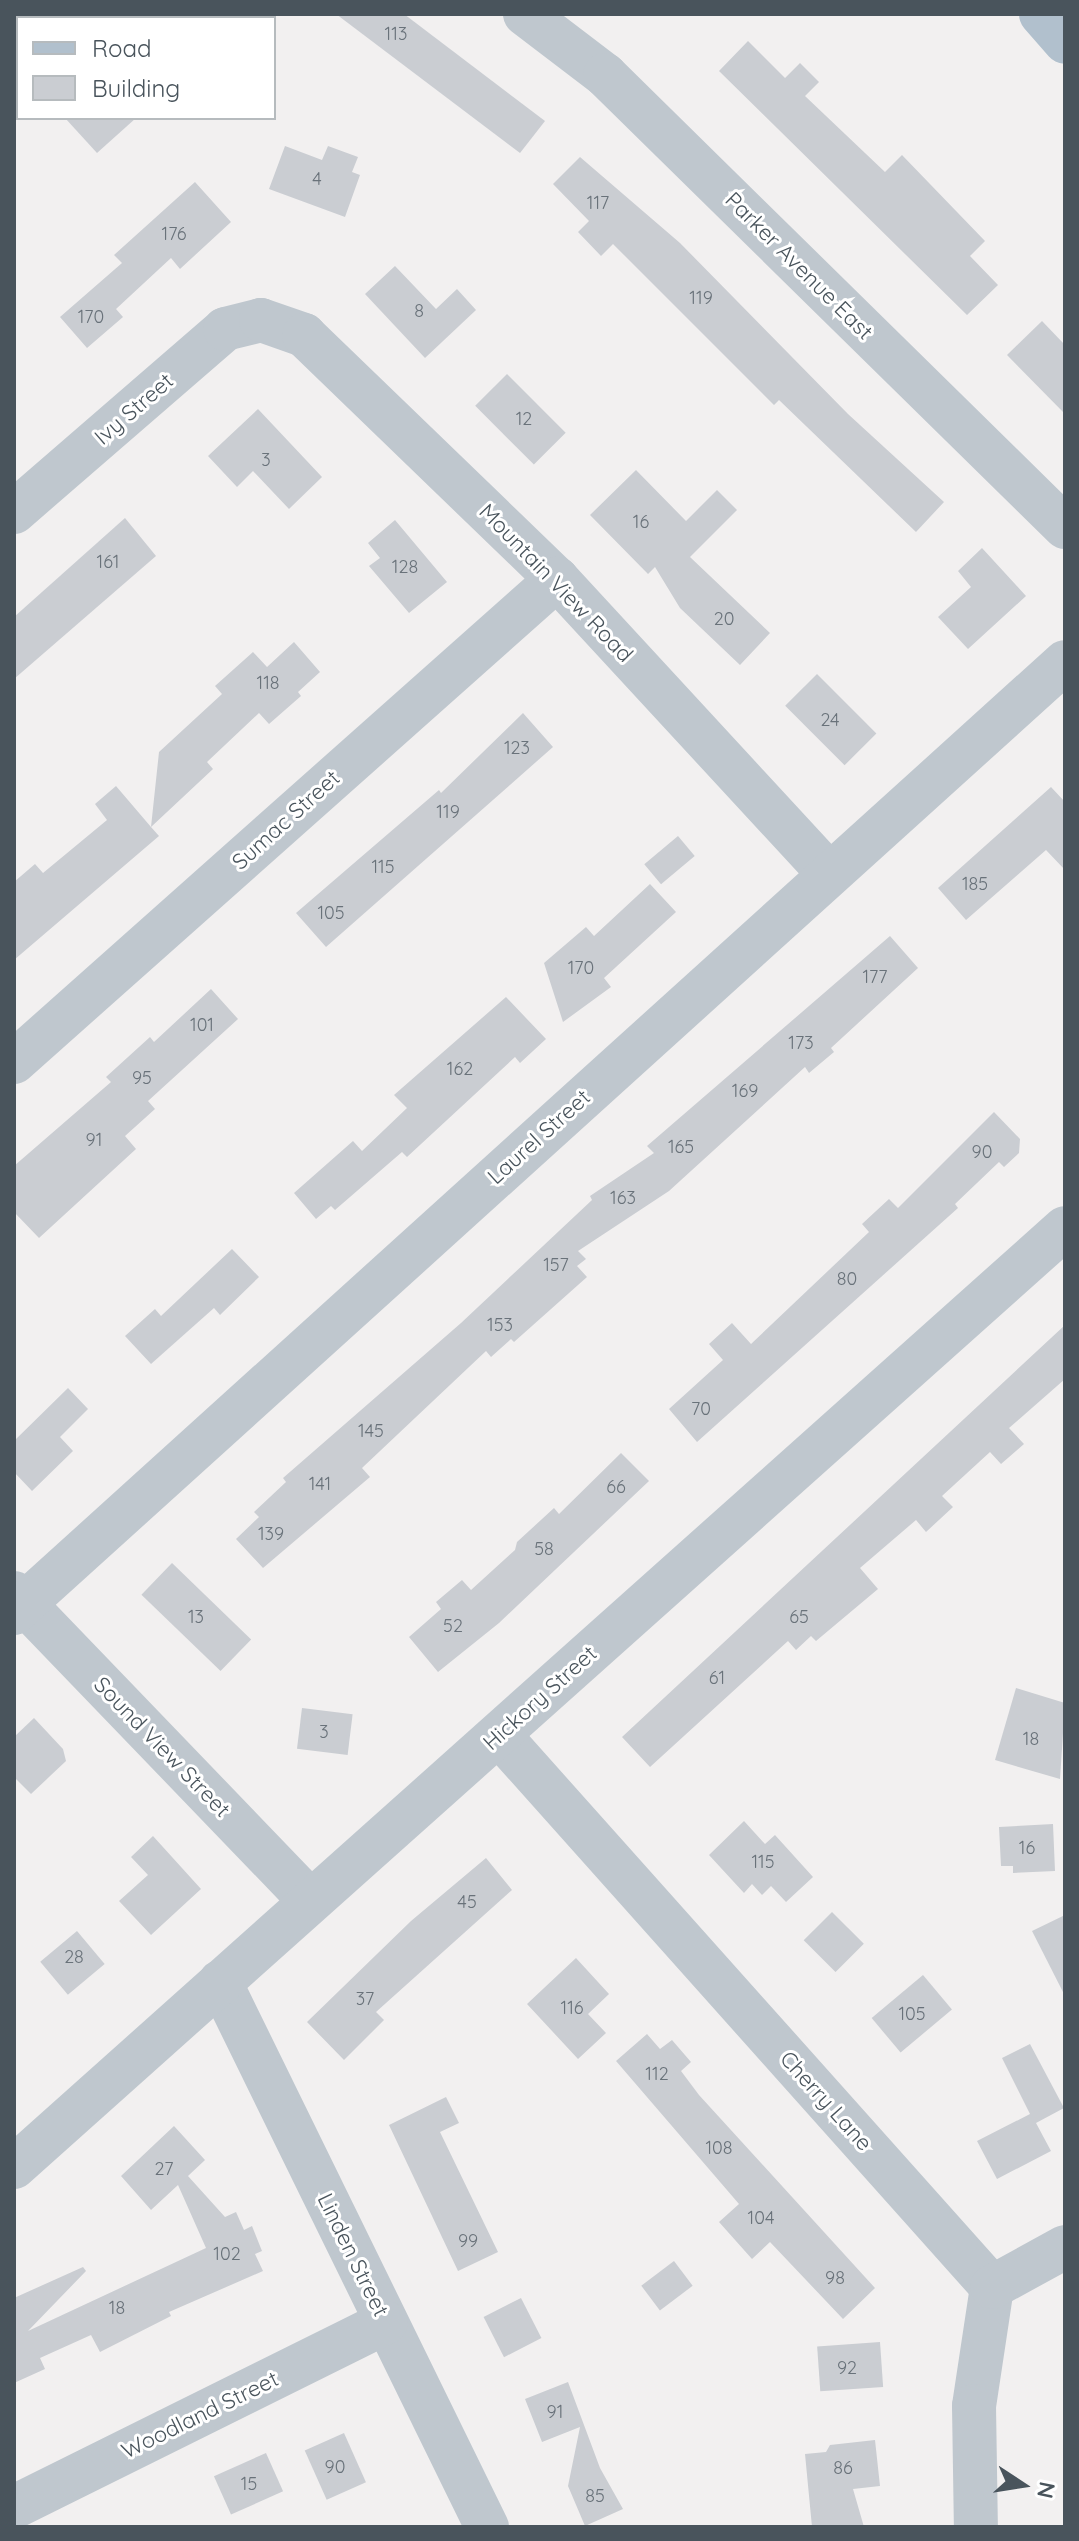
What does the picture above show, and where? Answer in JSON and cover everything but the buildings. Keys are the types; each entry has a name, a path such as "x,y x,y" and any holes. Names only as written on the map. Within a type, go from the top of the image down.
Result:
{"main road":[{"path":"1041,14 1065,42"}],"street":[{"name":"Parker Avenue East","path":"525,14 605,75 1065,527"},
{"name":"Ivy Street","path":"14,512 225,329 261,320"},
{"name":"Mountain View Road","path":"261,320 304,335 557,579 829,874"},
{"name":"Sumac Street","path":"14,1062 557,579"},
{"name":"Laurel Street","path":"18,1603 1065,662"},
{"name":"Hickory Street","path":"14,2167 1065,1228"},
{"name":"Sound View Street","path":"18,1603 310,1901"},
{"name":"Cherry Lane","path":"499,1735 992,2287"},
{"name":"Linden Street","path":"220,1982 487,2527"},
{"path":"976,2527 974,2406 992,2287 1065,2247"},
{"name":"Woodland Street","path":"14,2507 386,2322"}]}
